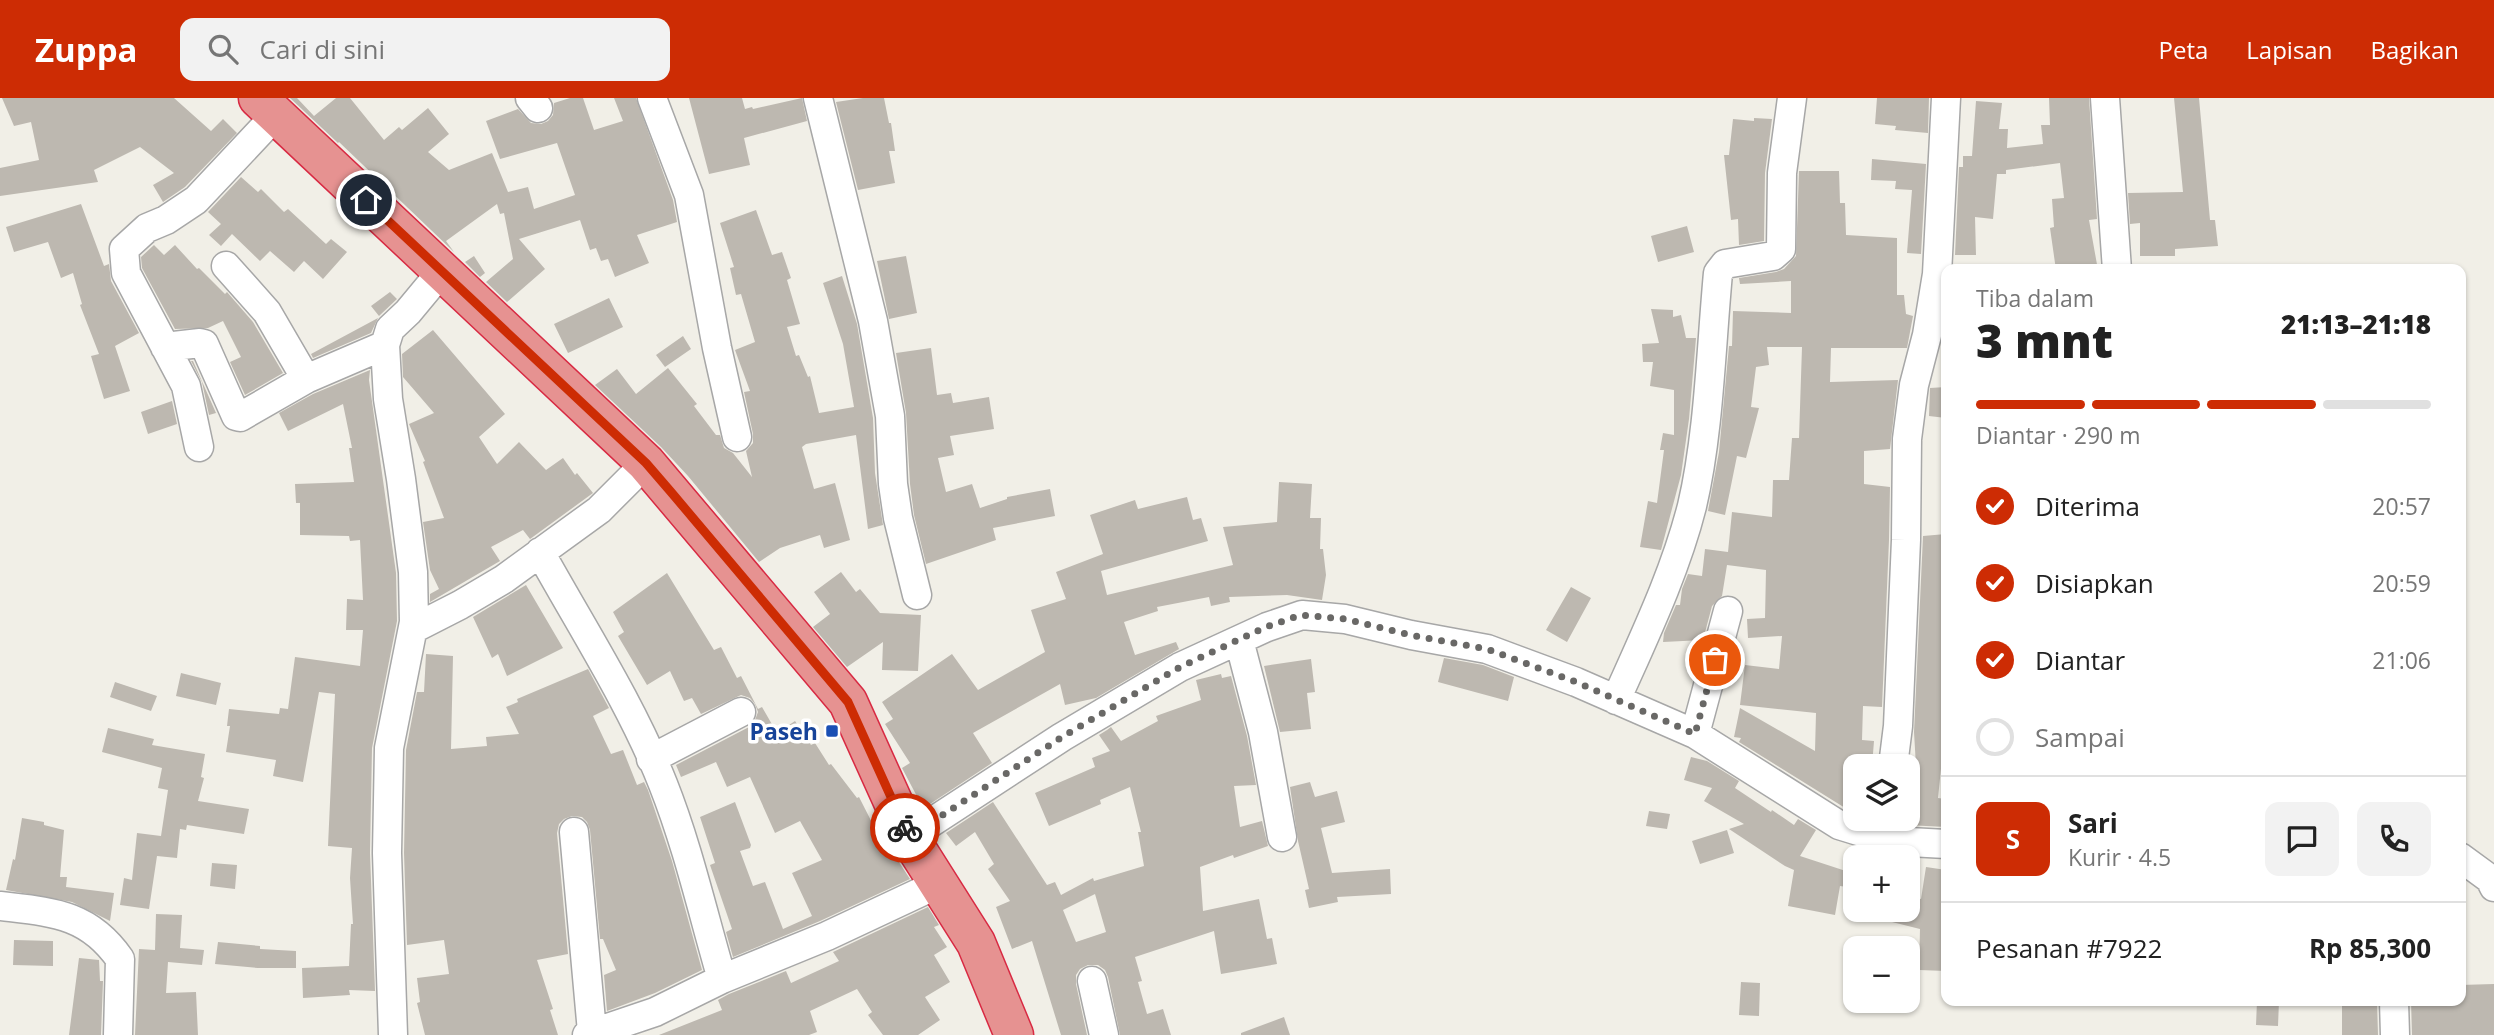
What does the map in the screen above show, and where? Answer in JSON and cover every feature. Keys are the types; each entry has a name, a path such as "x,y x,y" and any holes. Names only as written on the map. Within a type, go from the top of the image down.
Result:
{"highway":[{"path":"267,104 646,463 848,702 909,837 976,943 1014,1035"}],"street":[{"path":"652,98 689,195 717,348 737,437"},
{"path":"818,98 873,321 890,416 893,484 898,518 918,595"},
{"path":"1616,699 1664,592 1692,507 1701,454 1718,273 1725,264 1773,256 1781,249 1782,173 1792,98"},
{"path":"1895,754 1906,553 1907,439 1914,385 1939,310 1937,274 1946,98"},
{"path":"2105,98 2117,264"},
{"path":"199,447 186,386 126,273 124,249 147,228 166,220 196,200 267,104"},
{"path":"226,266 267,312 306,379"},
{"path":"393,1035 387,853 389,748 412,629 413,572 388,399 385,345 390,329 442,271"},
{"path":"165,347 204,344 238,417 306,379 385,345"},
{"path":"412,629 460,606 504,579 599,510 646,463"},
{"path":"540,552 627,709 663,783 681,834 722,979"},
{"path":"1695,734 1728,611"},
{"path":"909,837 1074,730 1180,667 1266,627 1301,615 1345,619 1410,635 1487,649 1616,699 1695,734 1843,825"},
{"path":"1238,640 1263,732 1282,837"},
{"path":"651,759 741,712"},
{"path":"1895,831 1941,843"},
{"path":"574,832 589,1034 658,1024 722,979 827,936 940,883"},
{"path":"2466,861 2490,879 2494,887"},
{"path":"0,906 62,914 88,926 114,951 120,959 118,1035"},
{"path":"1092,981 1104,1035"},
{"path":"2394,1006 2395,1035"}],"building":[{"path":"2,98 174,98 211,131 223,119 237,133 185,187 163,202 153,185 174,173 140,147 94,170 98,182 0,196 0,168 39,160 31,122 14,126"},
{"path":"290,98 297,98 314,116 336,98 350,98 384,140 399,127 402,130 428,108 449,134 428,152 449,170 492,153 508,192 528,187 534,209 575,195 557,143 500,159 486,121 518,109 531,123 541,124 553,115 554,103 570,98 583,98 594,130 623,121 614,98 636,98 673,200 677,222 637,235 649,263 615,277 608,259 601,261 596,248 590,250 580,220 519,239 545,269 507,302 486,282 513,259 504,213 500,214 497,204 446,241 454,252"},
{"path":"689,98 742,98 745,109 753,109 802,98 807,121 744,138 750,165 709,174"},
{"path":"884,98 895,151 889,151 895,183 858,190 836,102"},
{"path":"1877,98 1929,98 1928,133 1895,130 1896,126 1875,124"},
{"path":"2049,98 2089,98 2097,219 2089,220 2097,264 2055,264 2050,228 2054,227 2052,199 2064,198 2060,163 2006,170 2006,174 1997,174 1993,219 1975,217 1976,255 1955,255 1959,167 1963,167 1963,156 1972,156 1976,101 2002,103 1999,129 2008,129 2007,148 2043,144 2041,125 2050,125"},
{"path":"2174,98 2199,98 2210,220 2215,220 2218,246 2175,249 2175,256 2140,256 2140,223 2130,224 2128,193 2183,192"},
{"path":"1754,118 1772,119 1765,173 1764,241 1739,245 1738,219 1731,220 1724,155 1729,155 1733,119 1754,121"},
{"path":"1872,159 1926,164 1921,254 1907,253 1912,190 1895,189 1896,181 1871,180"},
{"path":"1799,171 1839,171 1840,203 1845,203 1846,235 1897,238 1897,295 1904,295 1906,314 1913,316 1907,348 1831,348 1830,382 1898,380 1890,449 1864,451 1864,484 1890,487 1882,707 1863,706 1862,740 1874,741 1873,754 1843,754 1843,807 1739,742 1741,738 1734,737 1740,708 1815,751 1816,713 1740,705 1745,665 1779,669 1782,636 1748,638 1747,619 1765,618 1766,570 1727,565 1722,596 1712,606 1703,640 1663,642 1676,605 1680,605 1688,574 1702,576 1705,549 1728,552 1732,512 1772,517 1773,480 1789,480 1792,438 1799,438 1802,347 1767,347 1769,365 1756,367 1751,407 1759,408 1746,458 1737,456 1725,515 1708,511 1719,452 1729,346 1732,346 1733,311 1791,313 1791,281 1740,284 1739,278 1784,269 1796,256"},
{"path":"241,177 258,192 261,189 284,212 288,209 326,244 331,239 347,252 323,279 304,261 294,272 270,251 260,261 232,234 221,246 209,235 221,224 208,212"},
{"path":"81,204 104,266 109,264 111,281 139,333 115,346 130,391 104,399 91,356 99,354 80,305 82,304 73,273 61,278 48,242 14,252 6,227"},
{"path":"756,210 772,255 782,252 791,278 787,280 800,324 787,327 796,356 799,355 808,377 810,376 819,413 854,407 843,344 823,283 842,276 857,324 873,418 875,473 883,525 868,529 856,435 806,444 802,447 814,489 835,483 850,540 824,548 820,535 780,548 759,562 688,476 595,385 617,369 636,394 668,368 697,404 694,406 716,435 720,435 724,448 733,453 752,477 746,451 753,443 753,434 744,392 750,391 735,350 755,342 741,294 736,295 730,268 734,267 720,223"},
{"path":"1687,226 1694,252 1658,262 1651,236"},
{"path":"154,245 164,255 175,245 197,269 225,294 227,292 253,322 283,373 245,395 230,362 241,357 223,321 208,328 175,329 142,268 141,257"},
{"path":"474,256 485,273 480,277 465,262"},
{"path":"906,256 917,313 889,319 877,261"},
{"path":"390,292 397,299 379,316 371,306"},
{"path":"609,298 623,327 568,353 554,324"},
{"path":"1651,309 1673,310 1673,317 1681,315 1686,338 1696,338 1681,475 1661,550 1640,547 1648,501 1657,503 1664,450 1660,450 1663,433 1674,435 1674,390 1650,386 1653,362 1643,362 1642,344 1659,343"},
{"path":"378,318 371,333 313,358 311,354"},
{"path":"433,330 505,414 479,437 497,464 519,442 546,470 563,458 593,493 530,539 523,530 491,547 500,561 430,602 430,594 439,589 430,570 423,522 444,518 409,424 434,413 403,377 402,354"},
{"path":"683,336 691,349 665,367 656,355"},
{"path":"931,348 937,395 951,393 953,403 989,397 994,429 950,436 954,455 938,458 946,492 972,484 980,508 1007,497 1050,489 1055,516 993,528 996,540 926,564 914,515 906,413 896,353"},
{"path":"193,361 216,413 209,415 202,382"},
{"path":"370,370 369,380 396,573 397,621 372,748 370,853 375,991 349,990 350,995 303,998 302,968 349,966 353,924 350,878 352,848 328,846 335,694 319,692 303,782 273,776 276,760 226,752 230,726 227,726 229,709 279,714 280,708 288,709 295,657 360,666 363,630 346,630 347,599 363,600 360,540 350,541 349,536 300,535 300,503 296,503 295,484 354,482 349,448 352,448 343,404 288,431 279,413 313,394"},
{"path":"1941,387 1941,417 1929,416 1930,388"},
{"path":"172,401 177,424 148,434 141,412"},
{"path":"1279,482 1312,484 1310,518 1321,518 1320,549 1323,549 1326,575 1322,600 1287,595 1229,597 1230,602 1211,606 1209,597 1157,607 1158,611 1124,622 1135,655 1176,642 1179,649 1096,698 1065,705 1060,684 973,733 992,763 927,806 924,802 921,804 902,768 910,763 885,724 893,719 882,702 952,654 978,690 1045,652 1031,610 1066,599 1056,572 1103,554 1090,515 1135,500 1138,509 1187,497 1193,520 1201,518 1208,541 1101,571 1107,595 1233,565 1223,527 1277,522"},
{"path":"1941,534 1941,769 1938,798 1941,798 1941,827 1920,826 1920,754 1915,754 1923,536"},
{"path":"841,572 856,592 860,589 880,613 921,615 918,671 882,670 883,642 847,667 813,627 830,614 814,592"},
{"path":"667,573 714,650 721,647 737,678 741,676 758,709 762,707 777,733 795,721 811,745 815,743 829,765 831,764 857,798 859,797 889,856 893,853 910,879 820,921 733,957 726,932 732,929 710,865 715,863 700,817 735,802 751,845 750,848 740,851 753,886 765,882 783,929 812,916 792,873 822,860 800,821 775,833 750,777 727,787 716,762 681,777 676,765 749,727 758,712 750,698 741,695 701,714 692,698 684,701 670,671 647,685 618,636 624,632 613,612"},
{"path":"526,585 563,648 507,676 498,654 492,658 473,617"},
{"path":"1571,587 1591,598 1567,642 1546,630"},
{"path":"426,654 453,656 451,749 487,746 486,737 519,734 506,707 518,702 517,699 588,669 609,708 593,716 611,754 623,750 637,785 644,782 648,790 672,861 702,970 655,993 607,1011 604,975 616,970 603,939 600,939 590,830 582,817 572,816 559,824 557,833 568,954 537,960 553,1009 550,1010 558,1035 425,1035 417,1003 420,1002 417,978 449,974 444,940 407,945 404,853 406,750 417,692 424,692"},
{"path":"1444,658 1483,665 1514,677 1508,701 1438,682"},
{"path":"1311,659 1315,692 1307,693 1311,729 1280,732 1264,666"},
{"path":"181,673 221,683 216,705 176,696"},
{"path":"1221,674 1222,678 1231,676 1247,736 1256,785 1234,786 1240,827 1262,821 1268,846 1200,867 1203,911 1259,899 1267,939 1272,938 1277,964 1221,974 1214,931 1135,957 1142,981 1138,982 1147,1014 1163,1009 1171,1035 1120,1035 1105,970 1098,965 1088,965 1076,975 1087,1035 1061,1035 1032,941 1012,949 996,907 1010,901 988,869 994,864 975,832 956,846 946,833 993,802 1047,885 1055,882 1061,895 1093,878 1094,881 1144,866 1138,832 1141,832 1130,787 1100,800 1101,804 1049,826 1035,793 1095,767 1092,758 1110,751 1099,735 1111,727 1121,741 1158,721 1156,716 1201,700 1196,680","holes":["1095,894 1106,932 1076,942 1063,910"]},
{"path":"115,682 157,696 151,711 110,697"},
{"path":"108,728 154,739 152,745 205,754 201,777 204,778 198,801 249,809 244,834 187,825 186,830 180,829 177,858 157,856 149,909 120,905 124,878 132,880 137,833 161,836 168,790 158,788 162,768 102,752"},
{"path":"1691,757 1707,761 1739,781 1735,788 1771,812 1772,810 1794,825 1798,819 1816,830 1800,856 1843,870 1843,886 1840,886 1835,915 1788,906 1794,870 1729,829 1744,824 1704,801 1712,788 1684,780"},
{"path":"1310,782 1315,797 1337,791 1345,822 1321,828 1332,873 1390,869 1391,894 1337,897 1338,902 1309,908 1305,890 1309,889 1290,787"},
{"path":"1649,811 1670,814 1667,829 1646,826"},
{"path":"22,818 44,822 44,825 64,830 60,877 67,877 66,887 114,893 110,921 72,902 6,890 13,859 15,860"},
{"path":"1727,830 1734,853 1700,864 1692,841"},
{"path":"212,863 237,865 235,889 210,886"},
{"path":"1926,867 1941,869 1941,971 1920,970 1920,929 1892,922 1920,922 1920,899"},
{"path":"928,907 939,925 934,927 947,947 934,955 950,982 925,997 940,1020 918,1035 883,1035 868,1015 872,1012 857,989 810,1011 817,1032 809,1035 659,1035 722,1010 718,1000 729,994 786,971 791,983 839,961 833,952"},
{"path":"156,914 182,915 180,948 204,950 202,965 168,962 166,993 196,992 198,1035 135,1035 139,949 155,950"},
{"path":"14,940 53,941 53,966 13,965"},
{"path":"218,942 260,946 260,949 296,951 296,968 215,964"},
{"path":"79,958 99,960 100,981 103,981 101,1035 69,1035"},
{"path":"1741,982 1760,983 1759,1016 1739,1015"},
{"path":"2494,984 2494,1035 2412,1035 2411,1006 2466,1006 2466,985"},
{"path":"2257,1006 2279,1006 2278,1026 2256,1025"},
{"path":"2342,1006 2377,1006 2378,1035 2342,1035"},
{"path":"1284,1017 1290,1035 1241,1035 1241,1033"}],"way so far":[{"path":"905,828 909,837 1062,737 1180,667 1266,627 1301,615 1345,619 1410,635 1487,649 1576,682 1695,734 1715,660"}],"place":[{"name":"Paseh","path":"832,731"}],"route":[{"path":"366,200 646,463 671,492 848,702 905,828"}]}
